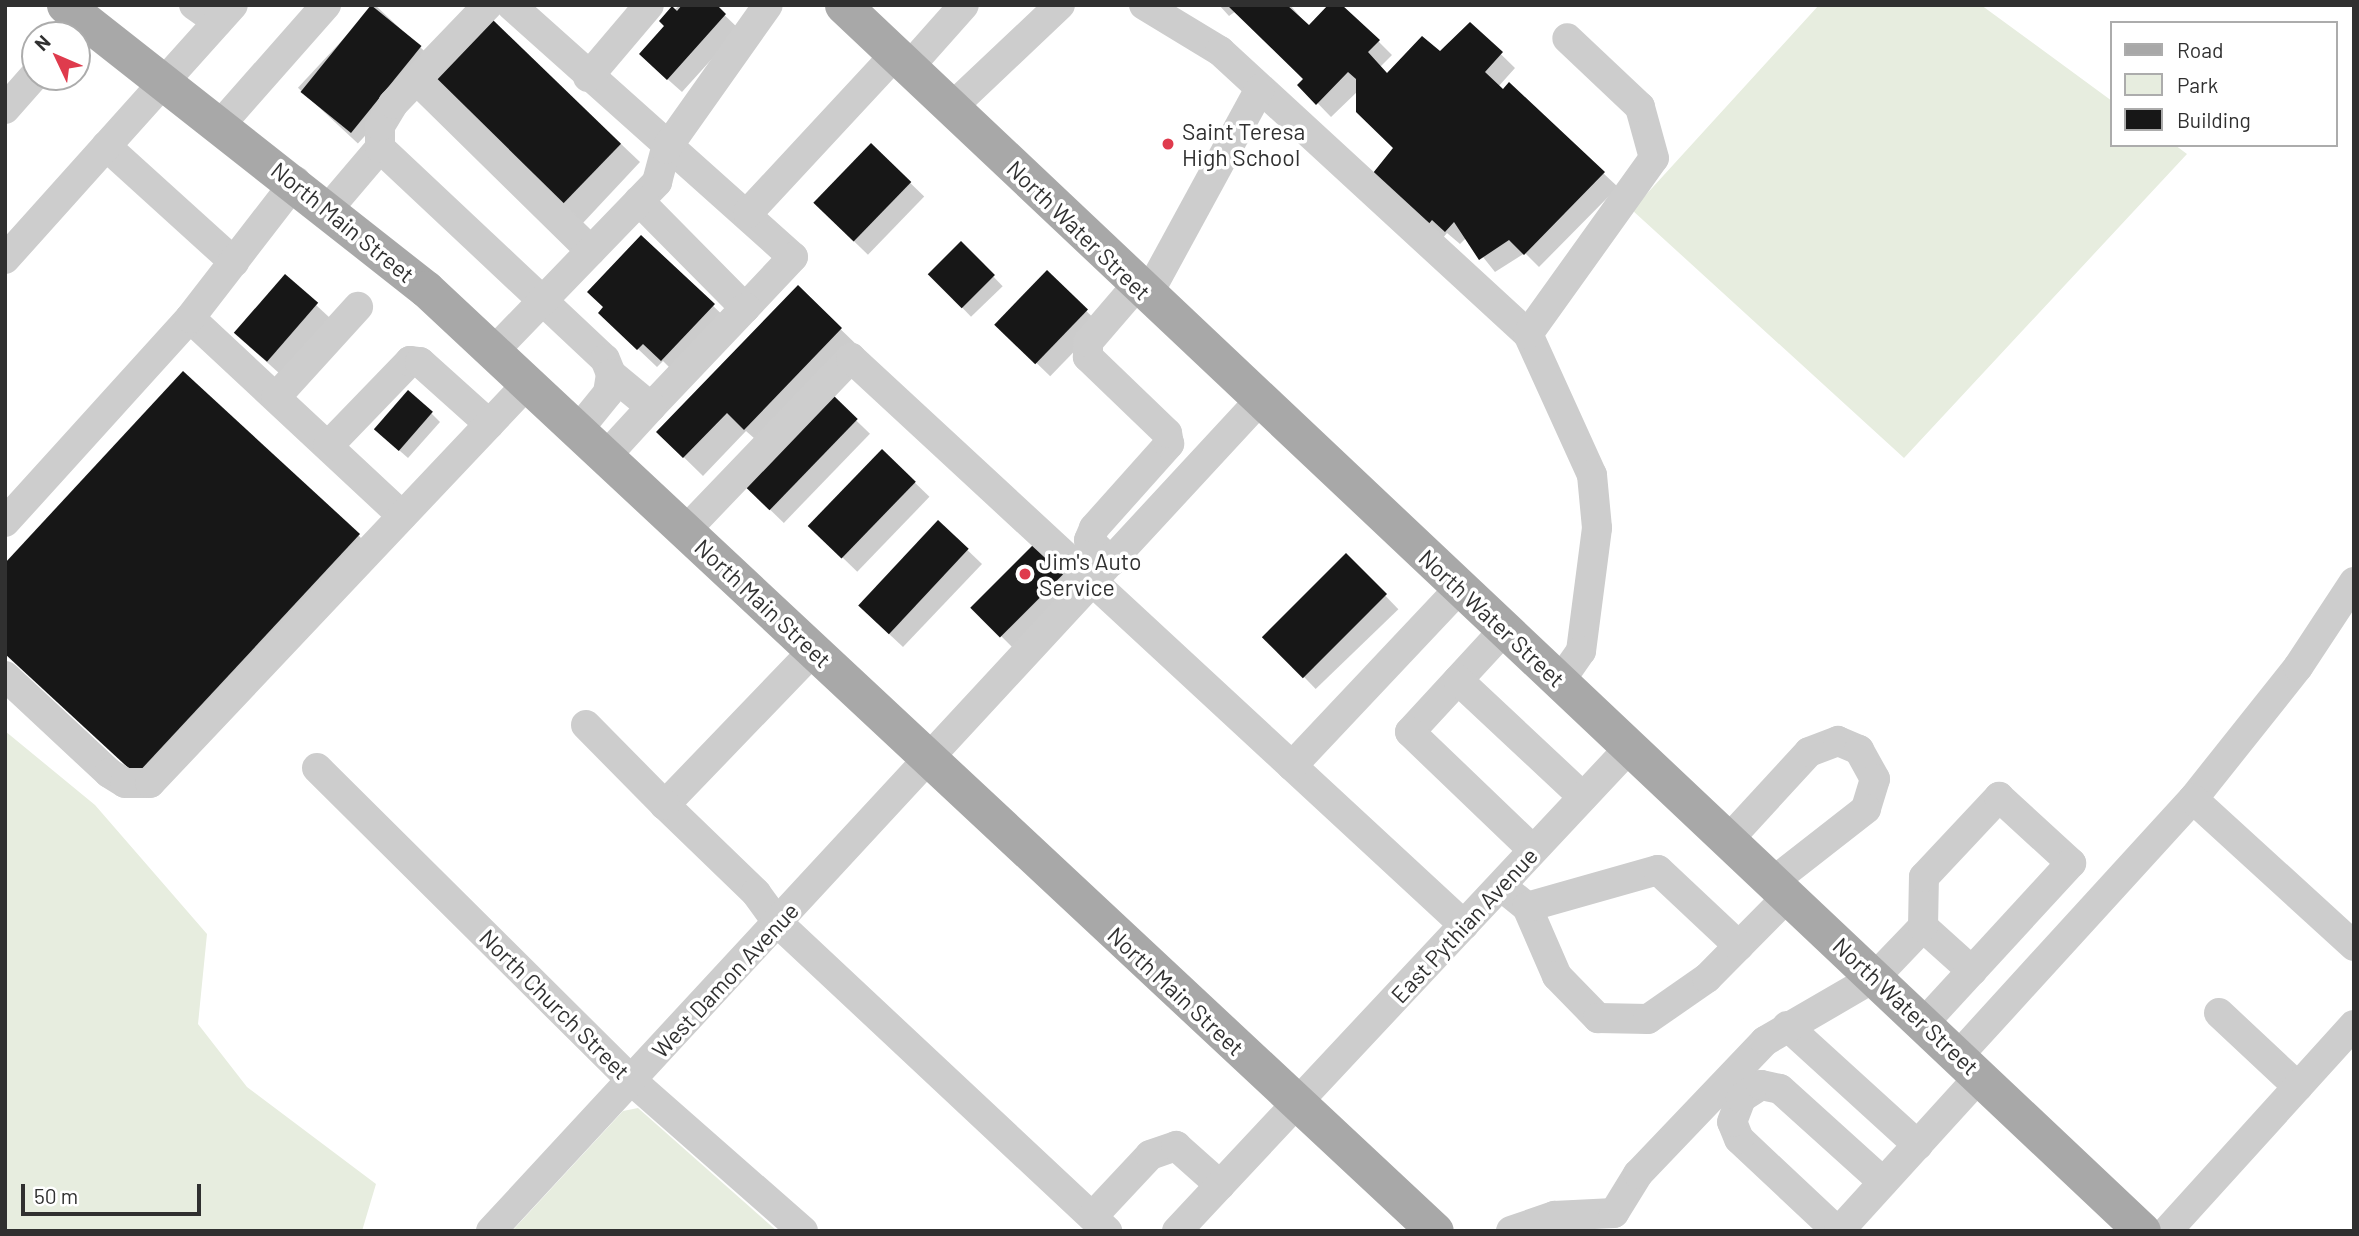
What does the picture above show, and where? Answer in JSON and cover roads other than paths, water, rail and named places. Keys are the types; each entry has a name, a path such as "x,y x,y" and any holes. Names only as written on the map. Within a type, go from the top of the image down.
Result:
{"main road":[{"name":"North Water Street","path":"843,5 1258,401 1631,746 2142,1231"},
{"name":"North Main Street","path":"72,20 165,79 296,181 494,351 1435,1231"}],"street":[{"path":"221,124 326,5"},
{"path":"329,208 380,148 380,125 416,79 488,5"},
{"path":"511,5 666,149 748,213 793,257 606,456"},
{"path":"588,77 649,5"},
{"path":"494,351 657,182 666,149 768,5"},
{"path":"748,213 901,61 964,5"},
{"path":"951,108 1060,5"},
{"path":"1144,5 1220,51 1528,334 1592,475 1596,514 1581,650 1560,681"},
{"path":"5,259 165,79 215,11"},
{"path":"1528,334 1654,158 1640,107 1567,38"},
{"path":"416,79 591,251"},
{"path":"1102,572 1089,540 1094,528 1169,444 1167,433 1088,357 1088,342 1142,290 1260,89"},
{"path":"5,109 21,91"},
{"path":"106,146 234,262"},
{"path":"380,148 546,298 611,374 650,407"},
{"path":"5,522 190,317 296,181"},
{"path":"639,201 745,308"},
{"path":"276,397 358,307"},
{"path":"190,317 402,516"},
{"path":"685,531 851,358 1102,572 1292,766 1464,925"},
{"path":"328,446 400,368 420,362 489,424"},
{"path":"578,430 608,393 611,374"},
{"path":"5,676 109,773 125,783 150,783 528,383"},
{"name":"West Damon Avenue","path":"491,1231 930,760 1258,401"},
{"path":"1733,1090 1732,1122 1740,1139 1838,1231 1918,1145 1970,1066 2193,799 2298,667 2354,582"},
{"path":"1292,766 1460,588"},
{"path":"1505,629 1410,732 1533,850"},
{"path":"665,804 813,651"},
{"path":"1458,680 1583,797"},
{"path":"586,725 756,893 778,923 1100,1223 1150,1156 1176,1146 1220,1185"},
{"path":"1501,886 1527,907 1556,976 1598,1018 1648,1019 1739,946 1782,888 1866,809 1875,779 1859,750 1838,741 1809,752 1729,839"},
{"name":"East Pythian Avenue","path":"1177,1231 1631,746"},
{"name":"North Church Street","path":"317,768 631,1080 803,1231"},
{"path":"1511,1231 1554,1216 1614,1213 1638,1174 1733,1090 1787,1026 1875,977 1923,927 1924,877 1999,797 2071,863 1924,1023"},
{"path":"2193,799 2354,946"},
{"path":"1527,907 1658,870 1739,946"},
{"path":"1923,927 1972,971"},
{"path":"2219,1013 2298,1087"},
{"path":"2167,1231 2354,1024"},
{"path":"1787,1026 1918,1145"},
{"path":"1733,1090 1761,1085 1780,1089 1883,1182"}],"place":[{"name":"Saint Teresa High School","path":"1168,144"},
{"name":"Jim's Auto Service","path":"1025,574"}]}
